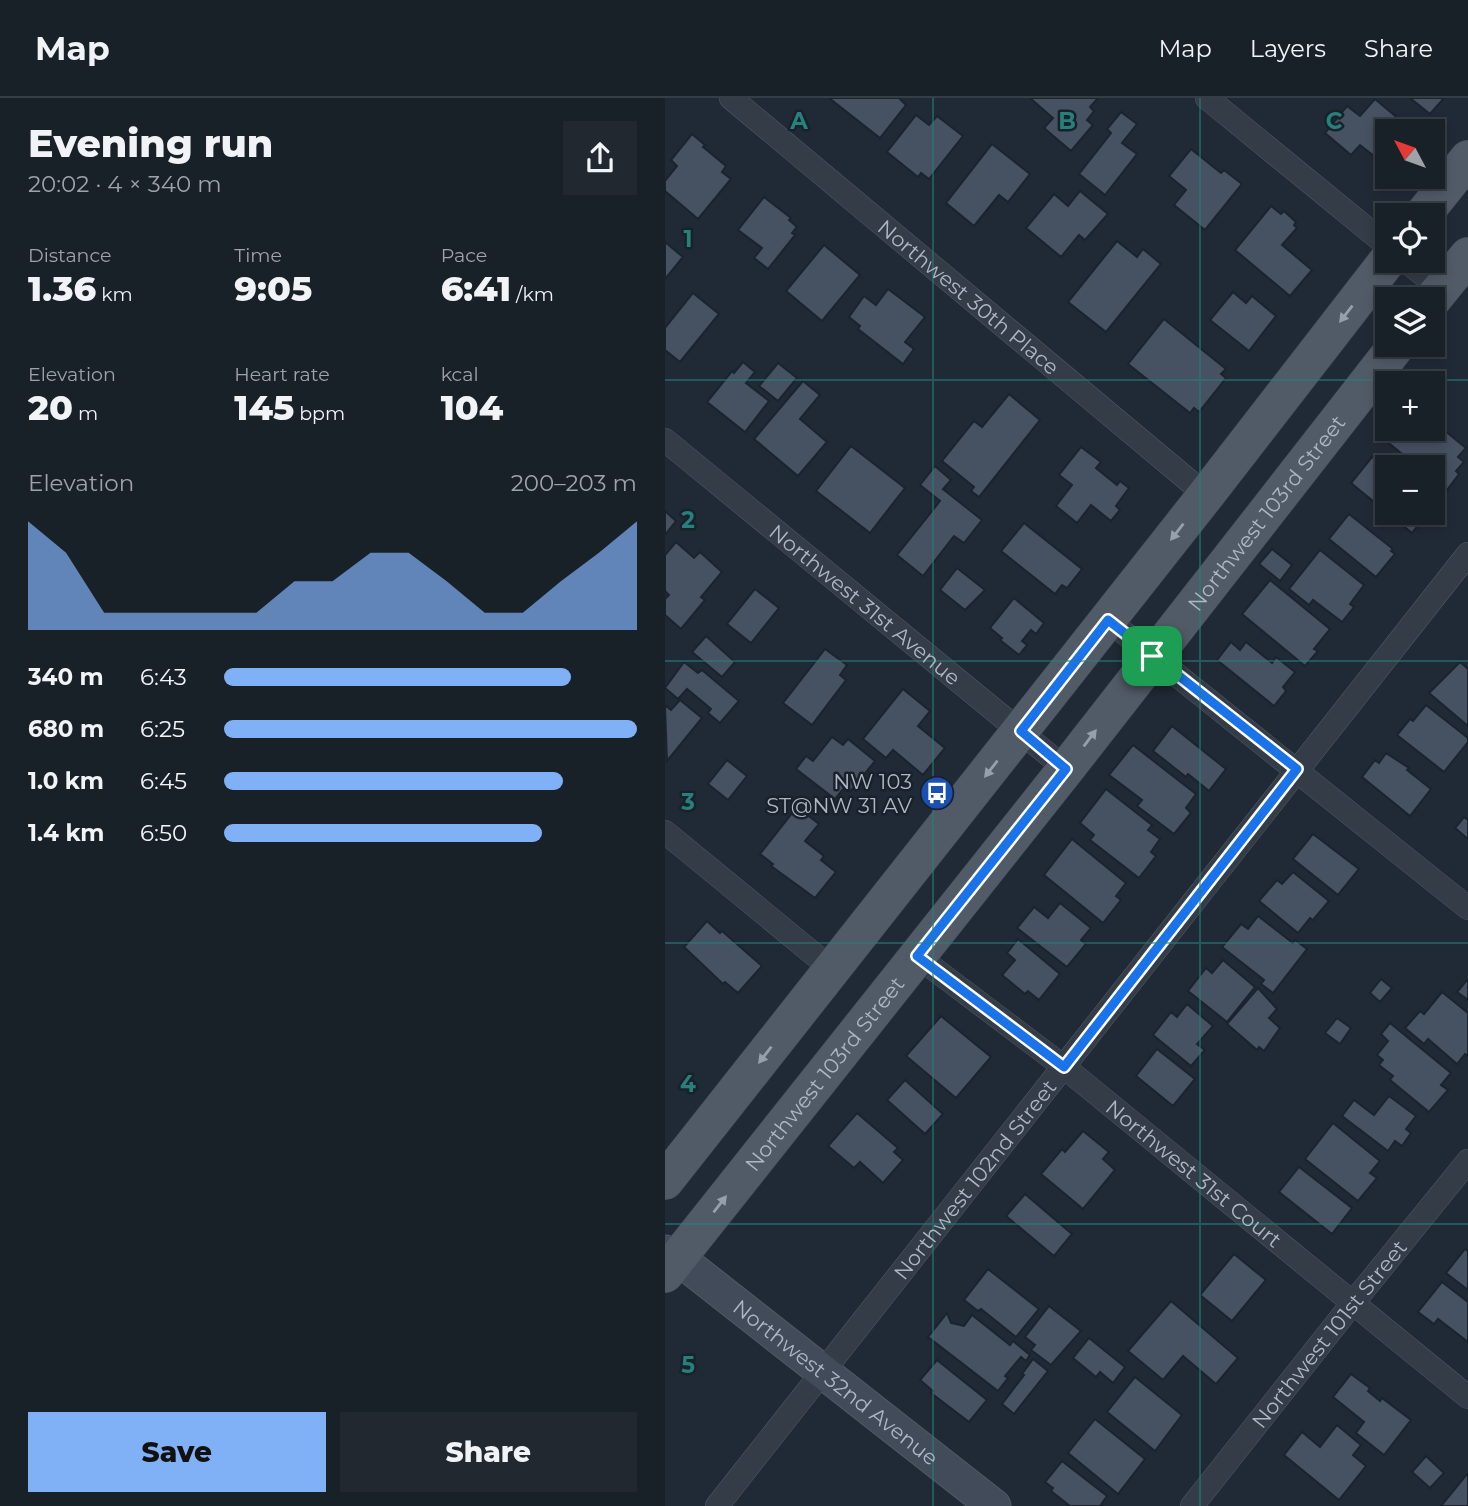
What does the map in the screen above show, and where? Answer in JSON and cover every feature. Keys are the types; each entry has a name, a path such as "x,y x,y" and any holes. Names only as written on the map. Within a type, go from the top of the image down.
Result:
{"main road":[{"path":"1433,203 1468,159"},
{"path":"1443,287 1468,256"},
{"path":"665,1181 1021,731 1378,273"},
{"name":"Northwest 103rd Street","path":"668,1255 917,956 1389,357"},
{"name":"Northwest 32nd Avenue","path":"668,1255 994,1506"}],"street":[{"name":"Northwest 30th Place","path":"731,98 1206,495"},
{"path":"1207,98 1375,235"},
{"path":"1417,273 1430,287"},
{"name":"Northwest 31st Avenue","path":"665,440 1066,769"},
{"name":"Northwest 102nd Street","path":"717,1506 1468,554"},
{"path":"1108,620 1468,908"},
{"path":"665,832 832,970"},
{"name":"Northwest 31st Court","path":"917,956 1064,1067 1468,1397"},
{"name":"Northwest 101st Street","path":"1192,1506 1468,1161"}],"building":[{"path":"829,98 899,98 906,105 880,138"},
{"path":"1030,98 1098,98 1090,107 1094,111 1087,120 1093,125 1071,151 1044,128 1053,118"},
{"path":"1410,98 1444,98 1430,114"},
{"path":"1375,99 1399,119 1375,119 1375,157 1360,145 1351,155 1325,133 1347,106 1360,116"},
{"path":"1121,112 1137,124 1122,143 1137,154 1105,195 1079,174 1111,133 1107,129"},
{"path":"916,115 929,125 937,116 963,136 929,179 921,173 918,177 887,152"},
{"path":"692,134 726,166 722,172 731,179 698,219 665,191 665,181 677,166 671,160"},
{"path":"992,144 1030,174 1008,202 999,195 974,226 946,203"},
{"path":"1191,149 1221,173 1224,170 1242,184 1205,230 1174,205 1186,190 1169,176"},
{"path":"1080,191 1108,214 1085,240 1079,235 1061,257 1026,228 1054,194 1068,206"},
{"path":"764,197 791,218 789,220 797,227 792,233 795,235 768,269 754,258 762,248 738,230"},
{"path":"1271,206 1281,214 1284,211 1296,222 1294,225 1297,228 1282,245 1312,270 1290,296 1235,250"},
{"path":"1117,241 1137,257 1143,249 1161,264 1106,332 1068,302"},
{"path":"665,242 683,257 665,279"},
{"path":"824,245 860,275 822,321 786,291"},
{"path":"888,289 925,317 905,342 914,349 903,364 858,329 860,326 849,317 864,296 876,305"},
{"path":"1233,292 1246,303 1252,296 1276,316 1249,351 1210,320"},
{"path":"693,293 719,314 680,362 665,350 665,328"},
{"path":"1164,319 1226,369 1221,374 1226,378 1199,412 1194,408 1190,413 1128,364"},
{"path":"743,362 755,372 746,383 769,401 745,432 707,402 732,371 734,373"},
{"path":"778,363 797,378 778,401 759,386"},
{"path":"803,381 820,395 800,419 827,442 798,476 754,439"},
{"path":"1009,394 1040,420 979,497 971,491 974,487 942,461 974,421 982,427"},
{"path":"1445,431 1466,448 1458,457 1464,462 1456,471 1459,474 1447,490 1445,455 1403,455 1386,441 1445,441"},
{"path":"851,446 905,488 870,533 816,491"},
{"path":"1081,447 1101,462 1096,468 1117,485 1120,481 1129,488 1116,506 1120,510 1111,521 1091,505 1077,523 1056,506 1072,485 1059,475"},
{"path":"1372,457 1375,459 1375,503 1351,483"},
{"path":"935,466 951,480 943,489 982,520 964,543 954,536 923,576 897,555 940,501 920,485"},
{"path":"665,511 676,521 665,535"},
{"path":"1349,514 1393,549 1391,551 1395,554 1376,577 1329,539"},
{"path":"1024,523 1082,569 1067,588 1062,585 1055,594 1001,551"},
{"path":"1402,525 1418,525 1412,533"},
{"path":"676,542 694,558 700,552 722,572 701,597 705,600 681,629 665,615 665,599 669,595 665,591 665,555"},
{"path":"1272,549 1292,565 1280,581 1259,564"},
{"path":"1320,550 1364,585 1350,604 1354,607 1342,622 1313,600 1309,605 1289,589"},
{"path":"957,568 985,590 965,610 940,590"},
{"path":"1270,580 1330,629 1314,649 1318,651 1305,666 1242,614"},
{"path":"755,589 779,608 751,643 727,624"},
{"path":"1014,598 1044,623 1036,634 1031,630 1022,641 1027,645 1019,655 990,628"},
{"path":"706,636 735,662 722,677 692,652"},
{"path":"1231,642 1240,650 1246,642 1272,663 1276,657 1295,672 1283,687 1286,691 1274,706 1217,660"},
{"path":"825,649 847,665 840,675 846,680 812,725 783,703"},
{"path":"684,662 698,673 702,670 739,701 720,723 708,713 711,709 687,689 678,699 665,688"},
{"path":"1460,662 1468,669 1468,726 1429,693"},
{"path":"903,689 930,711 918,726 945,748 923,775 893,750 886,758 863,739"},
{"path":"680,700 702,718 667,761 665,707 671,710"},
{"path":"1426,705 1468,738 1468,742 1444,772 1397,735"},
{"path":"1172,726 1226,769 1209,791 1153,751"},
{"path":"832,737 843,745 848,739 875,761 850,792 844,788 835,799 796,769 806,756 813,761"},
{"path":"1133,745 1196,794 1186,808 1191,813 1174,834 1137,806 1142,800 1109,775"},
{"path":"1386,753 1409,768 1407,770 1431,789 1410,816 1362,777 1375,760 1379,763"},
{"path":"727,760 747,776 728,800 708,784"},
{"path":"1106,789 1152,825 1148,830 1160,839 1151,852 1156,856 1139,878 1090,840 1094,835 1080,823"},
{"path":"797,807 819,824 805,841 824,856 821,860 836,872 815,898 771,866 773,864 760,854"},
{"path":"1464,817 1468,820 1468,839 1455,828"},
{"path":"1313,834 1359,869 1338,895 1293,859"},
{"path":"1072,839 1126,883 1116,896 1121,900 1103,923 1044,875"},
{"path":"1293,872 1329,901 1298,933 1259,901 1277,880 1282,884"},
{"path":"1060,903 1091,928 1081,940 1086,944 1067,967 1017,928 1034,907 1048,918"},
{"path":"1258,916 1293,943 1295,940 1307,949 1273,993 1261,984 1264,980 1222,947 1241,924 1248,929"},
{"path":"707,921 762,966 738,993 725,982 723,984 684,947"},
{"path":"1018,939 1060,974 1039,1000 1028,991 1025,994 1002,975 1015,960 1007,953"},
{"path":"1223,960 1255,987 1227,1022 1188,991 1206,968 1212,973"},
{"path":"1381,979 1392,988 1380,1002 1370,993"},
{"path":"1468,979 1468,1000 1457,992"},
{"path":"1258,988 1277,1009 1269,1018 1280,1028 1264,1051 1259,1047 1257,1050 1227,1024"},
{"path":"1442,992 1468,1013 1468,1056 1465,1054 1457,1064 1428,1039 1424,1044 1405,1028 1420,1011 1424,1014"},
{"path":"1187,1004 1213,1026 1197,1044 1205,1050 1191,1066 1153,1035 1171,1012 1177,1017"},
{"path":"941,1016 991,1057 956,1098 906,1056"},
{"path":"1337,1018 1351,1028 1340,1044 1325,1033"},
{"path":"1390,1023 1451,1073 1441,1085 1448,1090 1429,1112 1390,1080 1393,1076 1379,1065 1383,1060 1377,1055 1388,1041 1381,1034"},
{"path":"1157,1049 1195,1079 1173,1106 1136,1076"},
{"path":"905,1080 943,1114 925,1134 887,1100"},
{"path":"1389,1096 1416,1116 1406,1129 1411,1133 1402,1146 1395,1141 1388,1151 1342,1116 1354,1100 1374,1115"},
{"path":"857,1113 898,1148 894,1152 903,1160 883,1183 860,1162 854,1168 828,1146"},
{"path":"1333,1123 1380,1161 1370,1173 1377,1178 1358,1201 1305,1159"},
{"path":"1083,1131 1109,1152 1103,1159 1115,1170 1083,1209 1041,1174 1062,1149 1065,1152"},
{"path":"1299,1167 1352,1208 1332,1234 1279,1192"},
{"path":"1025,1194 1072,1234 1054,1256 1006,1216"},
{"path":"1465,1249 1468,1251 1468,1290 1446,1273"},
{"path":"1234,1254 1266,1280 1232,1321 1200,1295"},
{"path":"988,1269 1039,1309 1016,1337 981,1309 978,1311 964,1300"},
{"path":"1442,1282 1468,1302 1468,1342 1438,1319 1434,1324 1418,1312"},
{"path":"1171,1301 1238,1358 1216,1384 1183,1356 1163,1380 1128,1351"},
{"path":"1049,1306 1081,1331 1051,1365 1031,1350 1035,1345 1025,1337"},
{"path":"947,1313 951,1323 964,1326 972,1315 1010,1345 1013,1341 1030,1355 1026,1361 1021,1357 1005,1376 1008,1378 998,1391 928,1337"},
{"path":"1089,1338 1125,1367 1113,1383 1100,1372 1096,1377 1073,1358"},
{"path":"1033,1359 1048,1371 1014,1414 1002,1404"},
{"path":"937,1360 987,1400 969,1422 931,1393 933,1391 920,1380"},
{"path":"1351,1374 1370,1388 1368,1391 1380,1401 1382,1398 1411,1420 1384,1455 1356,1433 1364,1422 1333,1397"},
{"path":"1135,1377 1182,1415 1155,1451 1107,1412"},
{"path":"1095,1419 1145,1459 1118,1494 1068,1453"},
{"path":"1337,1425 1361,1445 1353,1455 1366,1466 1339,1500 1284,1455 1302,1432 1320,1447"},
{"path":"1426,1456 1444,1473 1430,1488 1412,1472"},
{"path":"1062,1461 1107,1496 1100,1506 1070,1506 1051,1491 1053,1488 1045,1482"},
{"path":"1468,1473 1468,1506 1441,1506"}],"place":[{"name":"NW 103 ST@NW 31 AV","path":"937,793"}],"route":[{"path":"1108,620 1152,656 1297,769 1064,1067 917,956 1066,769 1021,731 1108,620"}]}
